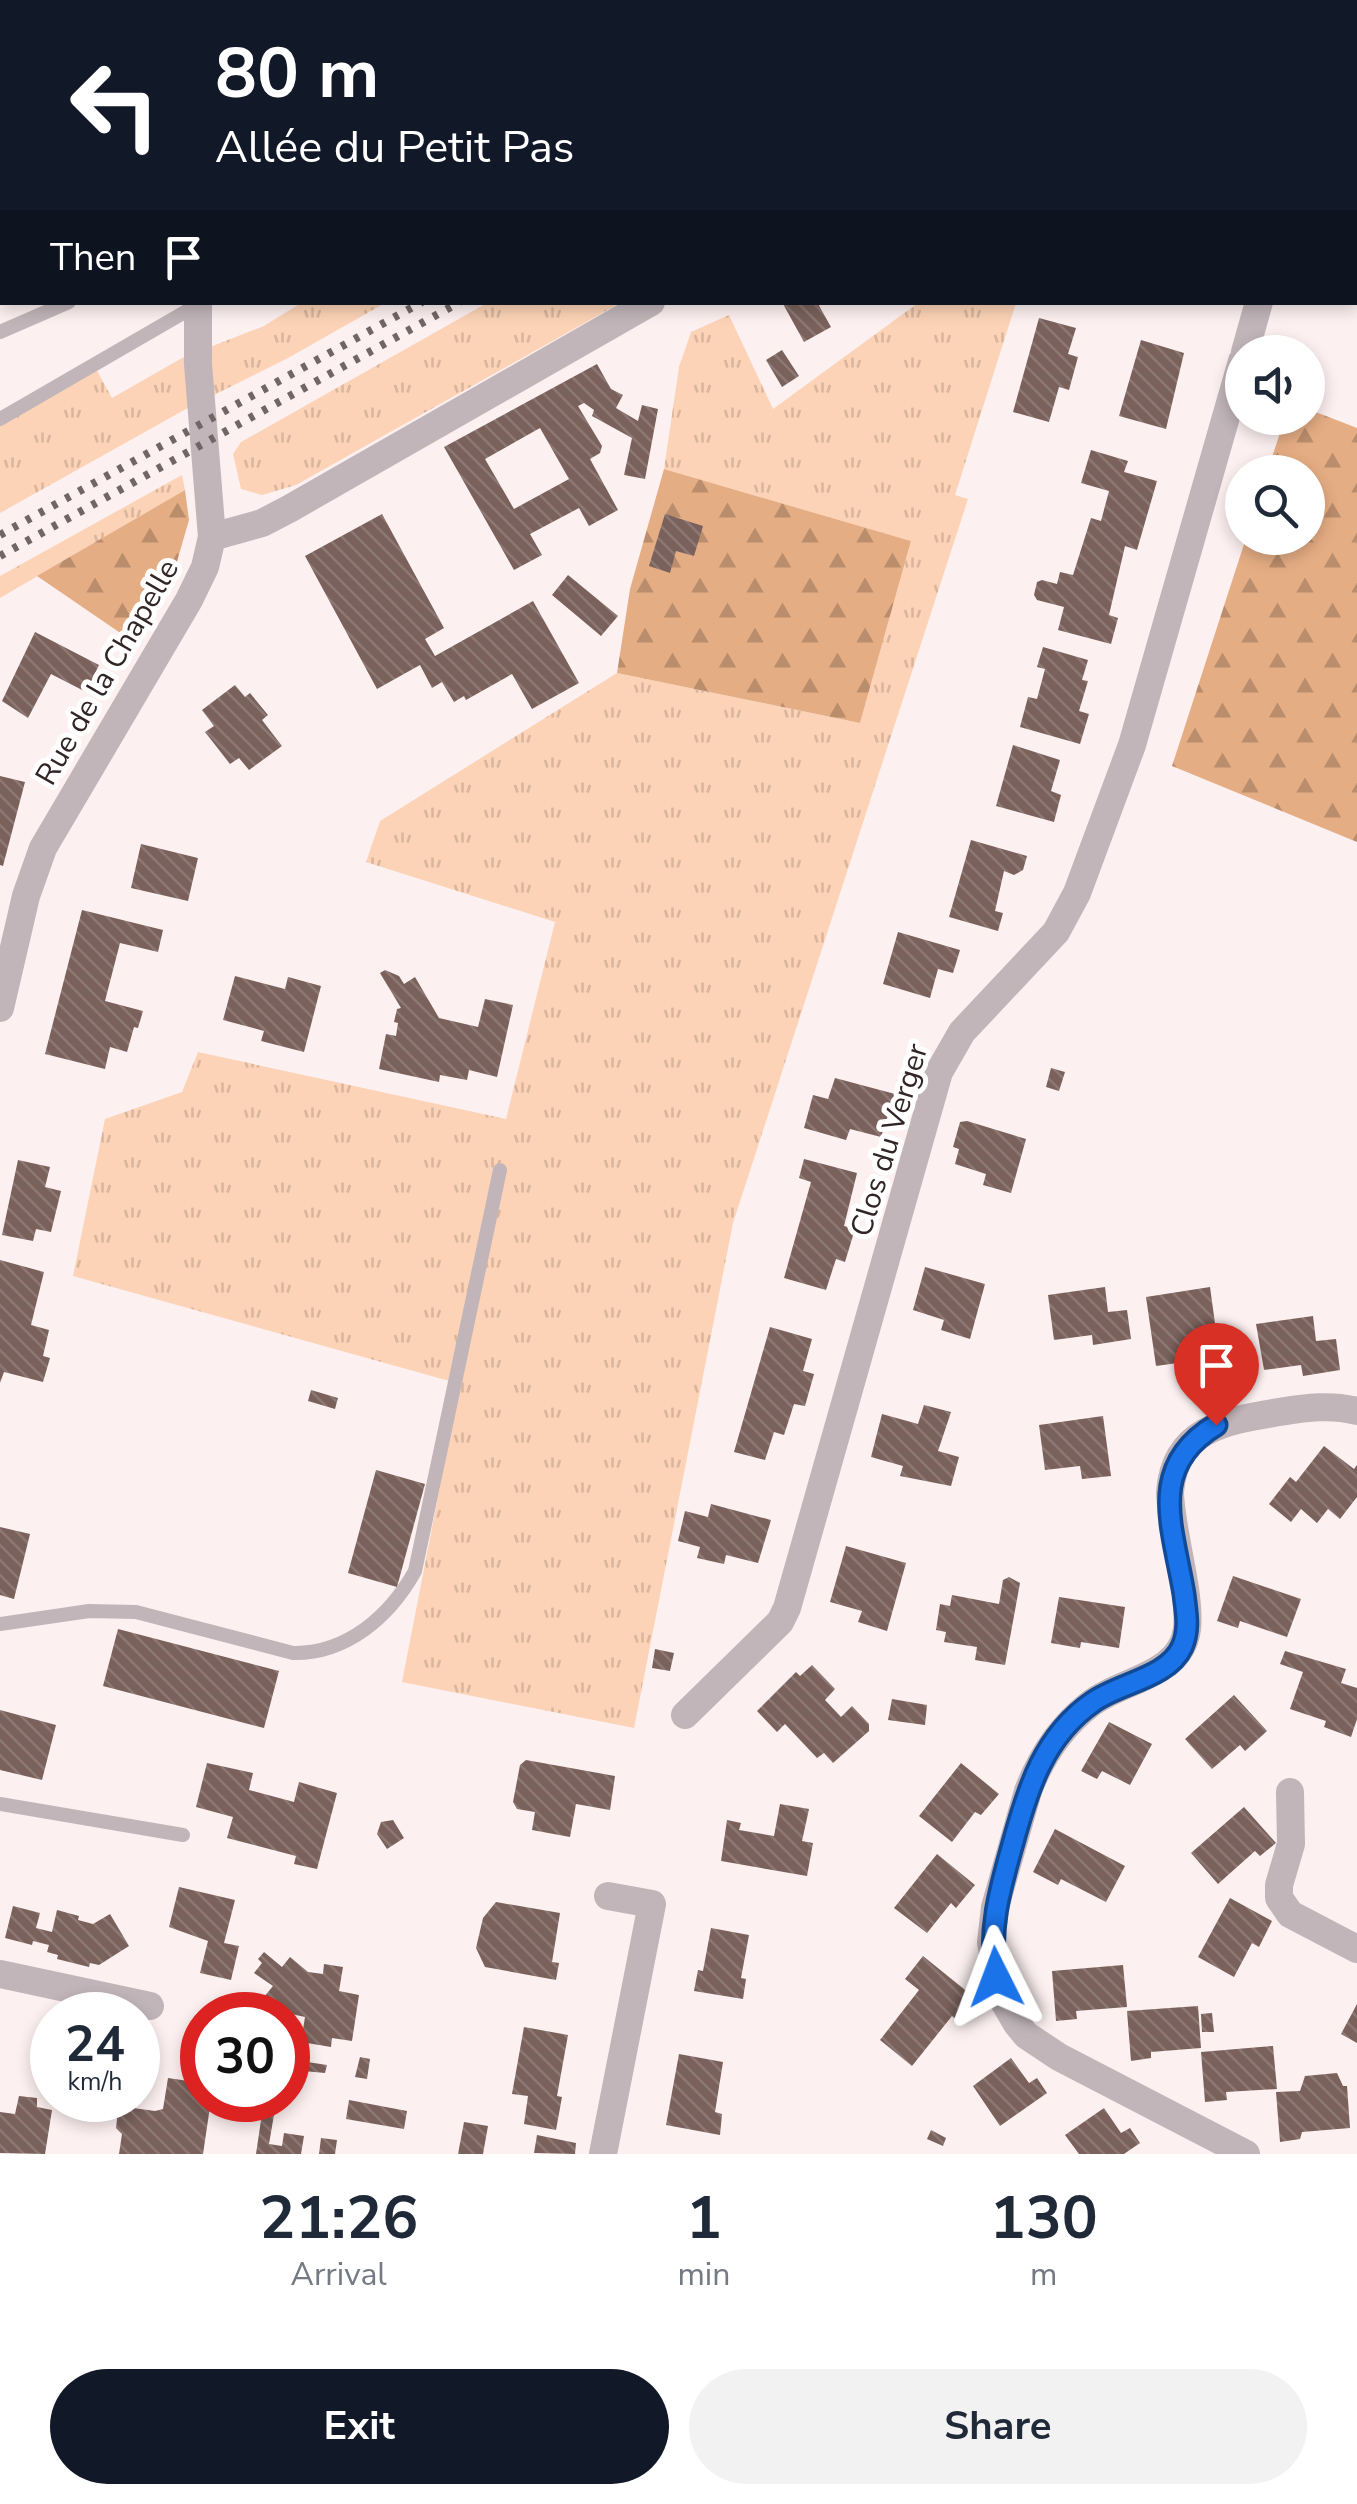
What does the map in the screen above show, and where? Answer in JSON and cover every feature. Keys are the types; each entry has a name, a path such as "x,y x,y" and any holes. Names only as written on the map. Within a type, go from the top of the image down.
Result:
{"street":[{"path":"198,305 198,364 212,537 262,522 288,509 646,305"},
{"path":"1250,335 1258,305"},
{"name":"Clos du Verger","path":"685,1715 780,1622 787,1608 938,1072 953,1042 1056,932 1071,907 1132,745 1225,420"},
{"name":"Rue de la Chapelle","path":"0,1008 26,896 43,848 200,580 212,537"},
{"path":"1246,2154 1059,2057 1026,2035 1000,1995 992,1942 995,1907 1028,1790 1056,1738 1098,1698 1164,1667 1181,1648 1188,1620 1170,1492 1176,1462 1184,1451 1205,1432 1229,1420 1317,1406 1357,1411"},
{"path":"1290,1792 1292,1834 1278,1892 1282,1904 1297,1918 1357,1949"},
{"path":"603,2154 652,1904 608,1896"},
{"path":"0,1974 84,1992"}],"lane":[{"path":"0,332 62,305"},
{"path":"0,419 196,305"},
{"path":"0,1624 89,1611 136,1612 293,1653 310,1653 350,1639 379,1616 401,1596 415,1571 500,1170"},
{"path":"0,1804 183,1835"}],"green space":[{"path":"298,305 381,305 0,513 0,426 96,369 112,398 182,358 264,326"},
{"path":"483,305 616,305 296,485 262,495 241,489 233,454 241,442"},
{"path":"915,305 1015,305 955,495 968,499 733,1223 634,1728 402,1682 460,1384 73,1276 105,1119 182,1092 198,1052 506,1119 555,922 366,862 380,821 617,673 860,723 911,541 664,469 679,367 691,332 729,315 773,409"},
{"path":"1325,416 1357,428 1357,842 1172,766 1240,555 1325,555 1325,455 1273,455 1279,435 1325,435"},
{"path":"664,469 911,541 860,723 617,673 630,589"},
{"path":"182,475 185,490 0,598 0,576"},
{"path":"185,490 189,520 176,565 135,643 37,576"}],"building":[{"path":"784,305 819,305 831,327 804,342"},
{"path":"1039,318 1076,328 1068,354 1078,357 1069,390 1059,387 1049,422 1013,412"},
{"path":"1141,340 1184,353 1166,429 1119,416"},
{"path":"782,350 799,376 782,387 766,360"},
{"path":"597,364 611,389 623,395 616,408 638,421 642,405 658,409 645,479 624,475 632,438 592,416 594,410 584,403 578,406 602,446 600,453 590,459 618,510 589,526 579,508 530,534 542,555 514,570 444,447","holes":["540,428 569,479 514,509 485,459"]},
{"path":"1091,450 1128,461 1124,472 1157,481 1137,550 1125,546 1109,615 1118,618 1111,644 1058,630 1064,607 1037,600 1034,595 1037,582 1057,584 1060,572 1073,575 1091,518 1101,521 1109,491 1081,483"},
{"path":"382,514 444,628 425,639 435,656 533,601 579,683 532,709 512,674 466,700 464,696 454,702 442,682 432,688 420,665 377,689 305,556"},
{"path":"665,514 703,526 694,556 676,551 670,573 649,566"},
{"path":"568,575 618,616 601,636 552,595"},
{"path":"35,632 99,665 86,692 51,674 28,718 2,701"},
{"path":"1043,647 1088,660 1082,680 1088,681 1079,711 1089,714 1080,744 1020,727 1028,697 1037,699 1045,669 1037,667"},
{"path":"235,685 245,697 250,693 268,715 262,720 282,746 249,770 239,758 230,764 205,732 214,726 202,710"},
{"path":"1013,745 1060,760 1051,791 1061,795 1054,822 996,806"},
{"path":"0,776 25,782 3,866 0,865"},
{"path":"971,840 1027,856 1023,870 1014,875 1004,871 995,911 1003,913 998,931 949,917"},
{"path":"141,844 198,858 188,901 131,888"},
{"path":"82,910 163,930 158,952 120,943 105,1001 143,1011 127,1052 110,1047 105,1069 45,1054"},
{"path":"898,932 960,950 953,973 938,969 930,998 883,984"},
{"path":"385,970 399,976 404,984 415,977 439,1018 478,1027 485,999 513,1005 497,1077 469,1070 467,1080 440,1075 439,1082 379,1069 386,1034 396,1036 398,1023 394,1022 397,1009 401,1008 380,973"},
{"path":"235,976 285,989 288,977 321,986 304,1052 261,1041 264,1031 223,1020"},
{"path":"1051,1068 1065,1072 1059,1091 1046,1087"},
{"path":"835,1078 895,1094 881,1137 850,1129 846,1140 804,1128 813,1095 828,1099"},
{"path":"960,1122 1026,1139 1011,1193 983,1185 986,1174 955,1164 959,1149 953,1147"},
{"path":"804,1159 857,1173 844,1226 855,1229 845,1262 836,1259 826,1290 784,1278 811,1182 799,1178"},
{"path":"18,1160 50,1167 45,1187 61,1191 51,1232 36,1229 33,1241 2,1235"},
{"path":"0,1260 44,1272 31,1325 49,1330 43,1356 50,1358 43,1382 4,1372 0,1383"},
{"path":"925,1267 985,1284 970,1339 941,1330 944,1320 913,1310"},
{"path":"1105,1287 1108,1312 1127,1310 1131,1339 1093,1345 1092,1335 1054,1340 1048,1295"},
{"path":"1210,1287 1218,1345 1184,1350 1185,1362 1156,1366 1146,1297"},
{"path":"1313,1316 1316,1341 1336,1339 1340,1370 1303,1376 1301,1365 1264,1370 1256,1324"},
{"path":"770,1327 812,1339 803,1371 814,1374 805,1406 794,1404 784,1435 774,1432 765,1460 734,1452"},
{"path":"311,1390 338,1398 335,1409 308,1401"},
{"path":"924,1405 951,1412 938,1451 959,1457 951,1486 900,1476 903,1466 871,1457 882,1414 918,1424"},
{"path":"1103,1416 1111,1476 1082,1479 1080,1466 1045,1470 1039,1425"},
{"path":"1324,1446 1354,1469 1357,1465 1357,1497 1340,1519 1328,1509 1317,1523 1301,1509 1291,1522 1269,1504 1290,1477 1296,1482"},
{"path":"376,1470 425,1484 397,1587 348,1573"},
{"path":"711,1504 771,1520 758,1563 726,1555 724,1564 697,1558 700,1547 678,1541 685,1511 708,1517"},
{"path":"0,1527 30,1534 14,1599 0,1595"},
{"path":"846,1546 906,1563 887,1631 858,1622 862,1611 830,1602"},
{"path":"1233,1576 1301,1599 1287,1637 1240,1621 1238,1628 1217,1621"},
{"path":"1009,1577 1020,1583 1005,1665 975,1660 977,1647 944,1642 946,1632 936,1630 940,1604 950,1606 952,1595 999,1604 1003,1580"},
{"path":"1059,1597 1125,1607 1119,1648 1081,1642 1080,1648 1051,1643"},
{"path":"118,1629 279,1671 264,1728 103,1686"},
{"path":"655,1649 674,1653 670,1671 652,1668"},
{"path":"1285,1651 1346,1669 1341,1683 1357,1688 1357,1719 1351,1737 1324,1727 1326,1721 1290,1709 1303,1672 1280,1664"},
{"path":"812,1665 835,1689 825,1700 841,1717 852,1706 869,1724 869,1731 833,1763 824,1753 817,1758 785,1724 777,1732 757,1711 796,1672 800,1676"},
{"path":"1234,1695 1267,1731 1245,1751 1240,1745 1212,1769 1185,1739"},
{"path":"892,1699 927,1705 925,1725 888,1720"},
{"path":"0,1710 56,1725 42,1780 0,1770"},
{"path":"1109,1722 1152,1744 1130,1785 1102,1771 1097,1779 1081,1771"},
{"path":"526,1760 615,1776 610,1810 576,1804 570,1837 532,1830 535,1812 517,1809 513,1802 520,1765"},
{"path":"207,1763 253,1773 249,1790 294,1802 299,1782 337,1793 317,1869 294,1864 296,1856 227,1838 233,1817 196,1807"},
{"path":"961,1763 999,1794 981,1815 975,1812 952,1842 919,1816"},
{"path":"780,1804 809,1809 802,1841 813,1843 807,1876 721,1861 727,1820 741,1823 739,1830 774,1836"},
{"path":"1244,1807 1276,1843 1260,1856 1255,1851 1218,1884 1191,1853"},
{"path":"393,1820 404,1838 387,1849 377,1834 381,1822"},
{"path":"1055,1829 1125,1866 1106,1902 1061,1879 1058,1885 1033,1872"},
{"path":"937,1854 975,1885 956,1908 951,1903 927,1933 894,1908"},
{"path":"179,1887 235,1900 224,1943 239,1946 231,1980 200,1973 208,1941 169,1927"},
{"path":"1230,1898 1272,1921 1259,1947 1252,1943 1234,1977 1198,1957"},
{"path":"496,1902 560,1913 552,1962 559,1963 556,1980 485,1967 476,1948 483,1918"},
{"path":"13,1906 40,1913 36,1928 52,1932 57,1910 93,1924 110,1914 129,1946 99,1965 90,1963 89,1967 57,1959 58,1955 47,1952 49,1945 5,1938"},
{"path":"711,1928 749,1935 741,1978 746,1979 743,1999 694,1991 698,1970 703,1971"},
{"path":"264,1952 282,1967 290,1957 308,1972 323,1974 324,1964 343,1967 339,1991 359,1995 352,2041 332,2038 331,2047 310,2044 310,1992 268,1992 273,1986 254,1973 262,1963 258,1959"},
{"path":"923,1956 975,1998 957,2020 952,2016 912,2066 880,2040 919,1990 905,1979"},
{"path":"1123,1965 1127,2007 1076,2011 1077,2019 1056,2021 1052,1971"},
{"path":"1357,2004 1357,2043 1341,2034"},
{"path":"1198,2006 1201,2048 1151,2052 1151,2058 1131,2061 1127,2011"},
{"path":"1212,2013 1214,2032 1202,2032 1201,2014"},
{"path":"524,2027 568,2035 557,2096 562,2097 556,2130 524,2124 528,2096 512,2094"},
{"path":"1273,2046 1277,2089 1226,2092 1227,2100 1205,2102 1201,2052"},
{"path":"679,2054 723,2062 715,2112 722,2114 720,2135 666,2125"},
{"path":"360,2057 370,2059 367,2079 355,2077"},
{"path":"1011,2058 1029,2083 1037,2078 1047,2093 1000,2126 973,2086"},
{"path":"310,2062 327,2065 325,2073 310,2072"},
{"path":"1337,2073 1343,2086 1347,2086 1350,2128 1302,2132 1300,2139 1280,2142 1276,2092 1300,2091 1305,2076"},
{"path":"168,2078 180,2080 180,2122 208,2122 203,2154 119,2154 122,2134 116,2128 117,2122 160,2122"},
{"path":"19,2096 30,2097 30,2122 50,2122 45,2154 0,2153 0,2112 15,2114"},
{"path":"349,2100 407,2111 404,2129 346,2119"},
{"path":"1104,2108 1121,2133 1130,2128 1140,2143 1124,2154 1079,2154 1065,2135"},
{"path":"261,2122 273,2122 269,2144 282,2146 284,2133 304,2136 301,2154 256,2154"},
{"path":"464,2122 488,2126 483,2154 458,2154"},
{"path":"931,2130 946,2138 943,2146 927,2139"},
{"path":"537,2135 576,2143 575,2154 534,2153"},
{"path":"321,2138 337,2140 335,2154 319,2154"}],"railway":[{"path":"0,535 417,305"},
{"path":"0,556 455,305"}],"route":[{"path":"996,1977 992,1942 995,1907 1028,1790 1045,1754 1086,1707 1164,1667 1181,1648 1188,1620 1170,1506 1171,1476 1184,1451 1216,1425"}]}
